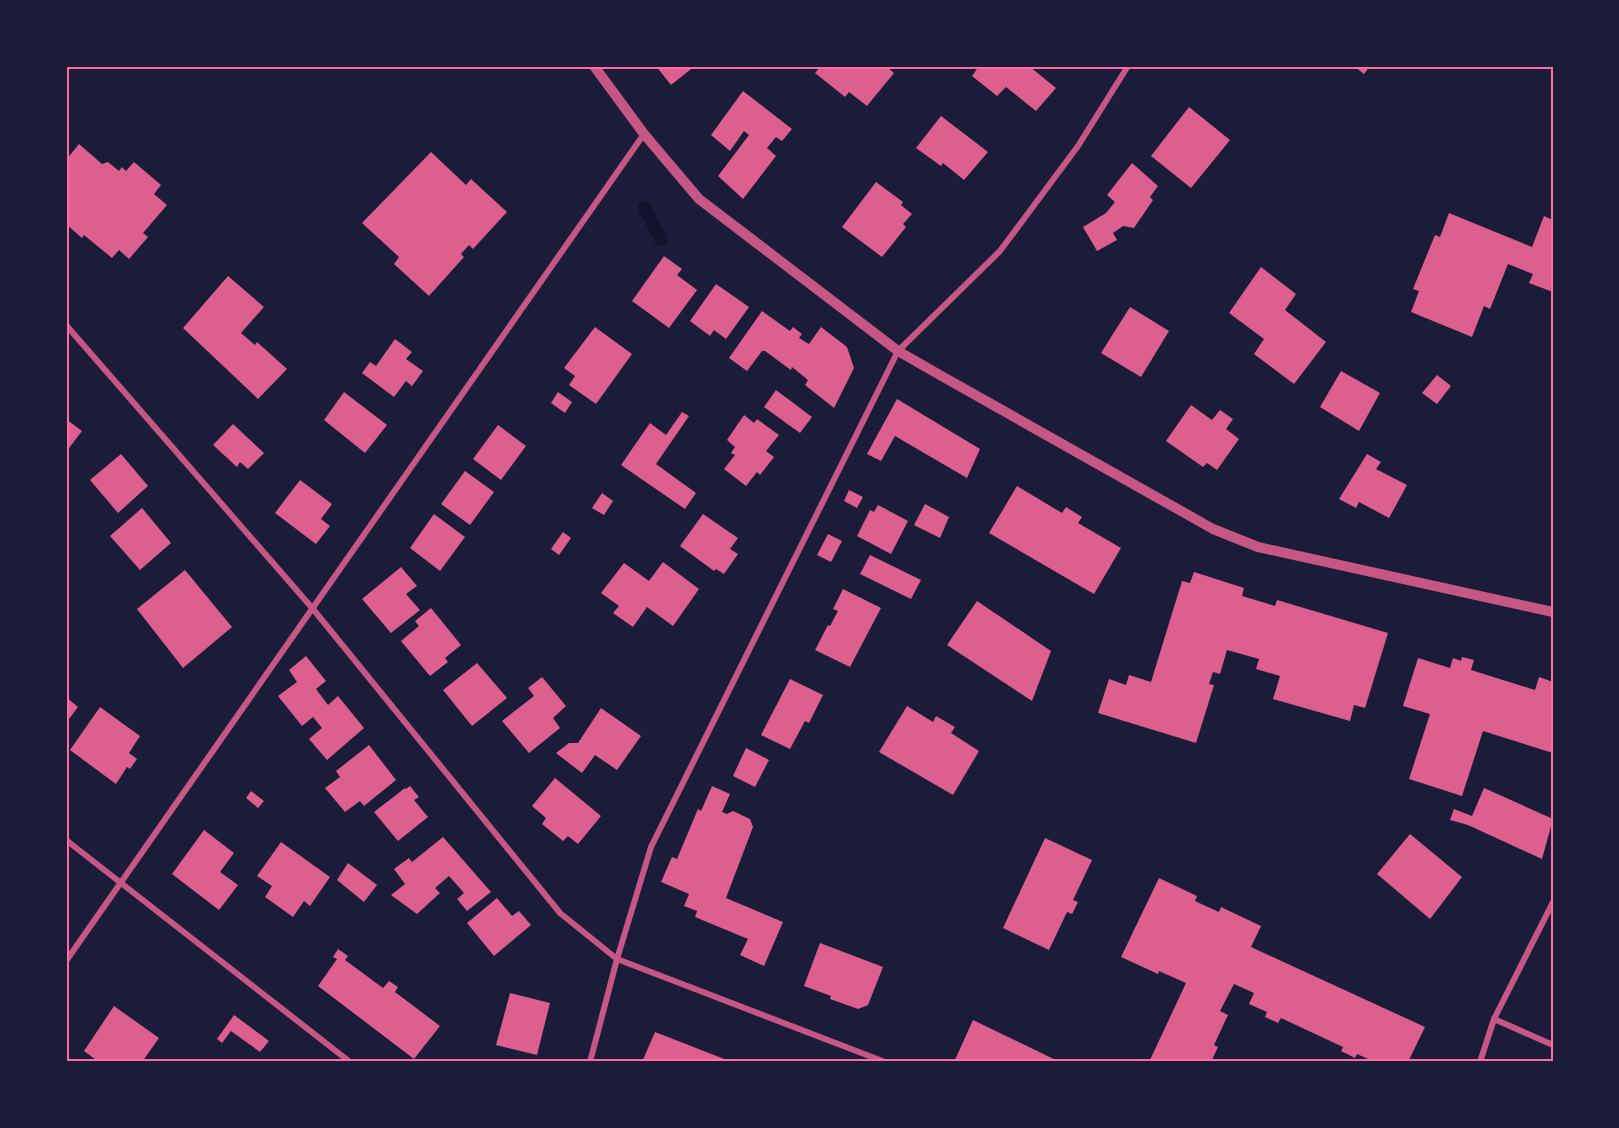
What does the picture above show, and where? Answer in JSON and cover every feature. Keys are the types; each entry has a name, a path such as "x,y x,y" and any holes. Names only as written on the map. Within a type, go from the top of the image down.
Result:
{"street":[{"path":"594,66 644,134 699,199 898,351 1214,529 1258,547 1553,612"},
{"path":"590,1062 617,959 651,847 898,351 1000,251 1078,146 1128,66"},
{"path":"66,961 644,134"},
{"path":"66,325 313,609 560,914 617,959 885,1062"},
{"path":"66,840 350,1062"},
{"path":"1480,1062 1494,1019 1553,902"},
{"path":"1494,1019 1553,1045"}],"shaded area":[{"path":"647,201 667,237 667,243 664,246 656,244 639,211 638,206 641,202"}],"building":[{"path":"656,66 695,66 671,85"},
{"path":"821,66 886,66 894,73 867,106 849,92 845,97 815,73"},
{"path":"979,66 1029,66 1056,88 1036,111 1006,87 997,96 972,76"},
{"path":"1354,66 1370,66 1364,74"},
{"path":"743,91 792,129 782,141 776,137 767,148 776,156 743,199 718,176 749,135 744,131 730,151 711,135"},
{"path":"1189,107 1230,140 1191,188 1151,156"},
{"path":"941,116 988,152 964,180 943,163 941,166 916,148"},
{"path":"79,144 102,164 108,162 119,171 122,167 126,171 134,162 161,185 154,194 167,205 143,233 148,237 129,259 119,250 112,258 84,235 82,238 66,224 66,160"},
{"path":"431,152 466,185 471,179 507,212 473,249 469,245 461,254 464,257 429,296 394,264 399,257 362,223"},
{"path":"1132,163 1158,186 1150,197 1153,200 1134,228 1123,226 1113,233 1117,240 1097,251 1083,227 1106,213 1115,202 1107,195"},
{"path":"876,182 903,202 901,205 912,214 903,224 906,227 882,257 842,227"},
{"path":"1449,213 1532,247 1544,216 1553,220 1553,292 1529,283 1533,274 1508,264 1490,309 1484,306 1472,337 1411,312 1419,291 1413,289 1435,235 1440,237"},
{"path":"664,256 682,269 677,275 697,290 669,328 632,301"},
{"path":"1261,267 1296,294 1285,310 1326,342 1294,384 1254,354 1264,339 1229,313"},
{"path":"228,276 264,307 241,333 255,345 257,342 287,369 258,399 183,328"},
{"path":"716,284 749,307 726,339 714,330 710,336 690,321"},
{"path":"1130,307 1169,331 1141,377 1101,353"},
{"path":"762,311 790,331 793,327 802,334 799,338 809,344 821,327 847,347 854,368 834,408 805,385 808,380 792,367 791,370 765,351 762,351 747,371 729,358"},
{"path":"595,327 632,354 596,404 569,385 575,376 564,368"},
{"path":"395,339 412,352 406,359 423,371 412,386 406,381 394,397 362,373 370,362 376,366"},
{"path":"1341,371 1380,393 1359,431 1320,407"},
{"path":"1437,375 1451,386 1437,404 1422,393"},
{"path":"776,390 812,417 800,433 764,407"},
{"path":"344,392 387,425 365,453 324,420"},
{"path":"558,392 572,402 565,413 551,403"},
{"path":"897,399 980,449 967,478 895,436 881,461 867,454"},
{"path":"1191,405 1212,420 1220,410 1233,419 1226,429 1239,439 1217,470 1207,463 1203,467 1166,441"},
{"path":"682,412 689,416 656,464 696,493 685,509 621,465 650,423 666,435"},
{"path":"744,415 754,423 757,419 779,435 766,451 774,457 760,475 757,472 746,486 724,469 735,455 731,453 735,447 727,440"},
{"path":"66,419 82,431 66,452"},
{"path":"233,424 264,453 248,469 240,462 237,467 213,445"},
{"path":"498,425 526,446 501,480 473,459"},
{"path":"121,454 148,486 118,513 90,480"},
{"path":"1367,454 1381,462 1376,469 1407,485 1389,518 1359,502 1356,508 1339,499"},
{"path":"465,471 494,492 470,525 441,504"},
{"path":"300,480 332,504 321,519 330,526 316,544 275,513"},
{"path":"1017,486 1062,513 1066,507 1082,517 1078,523 1121,548 1094,594 989,533"},
{"path":"849,490 863,497 857,508 844,501"},
{"path":"602,493 613,501 604,515 592,508"},
{"path":"925,504 949,517 940,538 914,525"},
{"path":"878,505 908,521 891,554 857,536 870,510 874,512"},
{"path":"142,508 171,543 140,570 110,536"},
{"path":"434,514 465,537 440,571 410,548"},
{"path":"703,514 738,538 730,549 738,554 724,574 716,569 714,571 680,546"},
{"path":"563,532 571,538 559,555 551,549"},
{"path":"828,534 842,541 831,562 817,555"},
{"path":"870,555 921,580 911,599 860,574"},
{"path":"663,562 699,589 673,626 647,607 633,627 613,613 619,606 601,593 624,563 649,581"},
{"path":"401,567 417,586 406,594 420,610 391,633 362,599"},
{"path":"185,570 232,627 183,668 137,609"},
{"path":"1194,572 1244,588 1242,596 1275,606 1277,600 1388,633 1365,708 1354,705 1350,721 1273,699 1280,676 1256,669 1259,659 1227,650 1220,674 1213,672 1209,684 1214,685 1196,743 1098,713 1109,679 1126,685 1129,675 1151,682 1182,581 1190,583"},
{"path":"843,589 881,608 850,667 815,650 838,611 833,609"},
{"path":"977,601 1051,651 1032,701 947,645"},
{"path":"431,608 461,645 445,658 448,662 430,676 401,641 419,626 415,621"},
{"path":"306,656 326,681 316,689 328,705 338,696 364,728 327,760 309,739 322,728 313,717 302,726 278,696 297,682 289,670"},
{"path":"1462,657 1474,660 1471,670 1535,690 1539,677 1553,682 1553,753 1483,731 1462,796 1409,779 1430,714 1403,706 1418,658 1450,668 1453,658 1461,661"},
{"path":"477,663 507,698 472,726 443,690"},
{"path":"542,677 566,706 553,718 560,728 529,753 502,721 534,696 528,688"},
{"path":"790,679 823,695 809,723 805,721 790,749 761,735"},
{"path":"66,697 78,707 66,723"},
{"path":"907,706 933,722 936,716 955,727 951,733 979,751 953,795 879,752"},
{"path":"100,707 140,736 129,753 137,759 130,769 127,767 116,784 70,750"},
{"path":"601,708 641,736 617,770 595,755 582,773 556,753 569,743 578,743"},
{"path":"369,745 396,780 364,806 360,801 345,812 325,788 340,777 336,771"},
{"path":"746,748 769,760 755,787 733,776"},
{"path":"555,778 601,816 578,844 568,836 563,841 542,824 546,818 532,806"},
{"path":"410,786 419,797 414,800 428,817 398,841 374,812"},
{"path":"712,786 730,794 722,812 727,814 733,811 750,819 753,827 726,898 783,922 764,966 740,955 748,939 695,917 697,911 684,906 689,894 661,882 672,857 677,859 698,809 701,811"},
{"path":"1484,788 1553,819 1542,859 1468,825 1450,820 1454,809 1472,816"},
{"path":"251,791 264,801 258,808 246,798"},
{"path":"204,830 234,853 220,872 238,885 219,910 172,874"},
{"path":"1410,834 1462,877 1430,919 1377,874"},
{"path":"443,837 491,892 467,911 457,899 464,893 449,876 435,888 440,893 417,914 391,895 405,884 394,869 409,858 412,862"},
{"path":"1045,838 1092,860 1073,900 1078,902 1072,914 1067,912 1049,950 1003,928"},
{"path":"281,842 330,877 310,906 304,901 293,917 265,897 272,886 257,876"},
{"path":"348,863 377,885 364,902 337,880"},
{"path":"1159,878 1197,896 1195,901 1219,912 1221,907 1261,926 1251,947 1425,1027 1408,1062 1375,1062 1357,1054 1355,1058 1341,1051 1343,1047 1281,1018 1278,1023 1265,1017 1267,1012 1249,1004 1254,993 1234,984 1220,1011 1228,1015 1214,1045 1218,1047 1211,1062 1207,1060 1206,1062 1149,1062 1186,983 1159,971 1158,974 1121,957"},
{"path":"497,898 512,916 519,911 531,925 494,956 467,923"},
{"path":"820,943 883,967 868,1005 858,1009 804,986"},
{"path":"338,949 348,956 345,960 383,988 389,981 398,987 395,992 440,1026 414,1059 318,986 337,959 333,957"},
{"path":"510,993 550,1003 537,1055 496,1045"},
{"path":"114,1006 159,1038 142,1062 99,1062 84,1051"},
{"path":"234,1015 269,1041 260,1052 231,1031 222,1043 217,1039"},
{"path":"973,1020 1060,1062 954,1062"},
{"path":"655,1032 732,1062 642,1062"}]}
